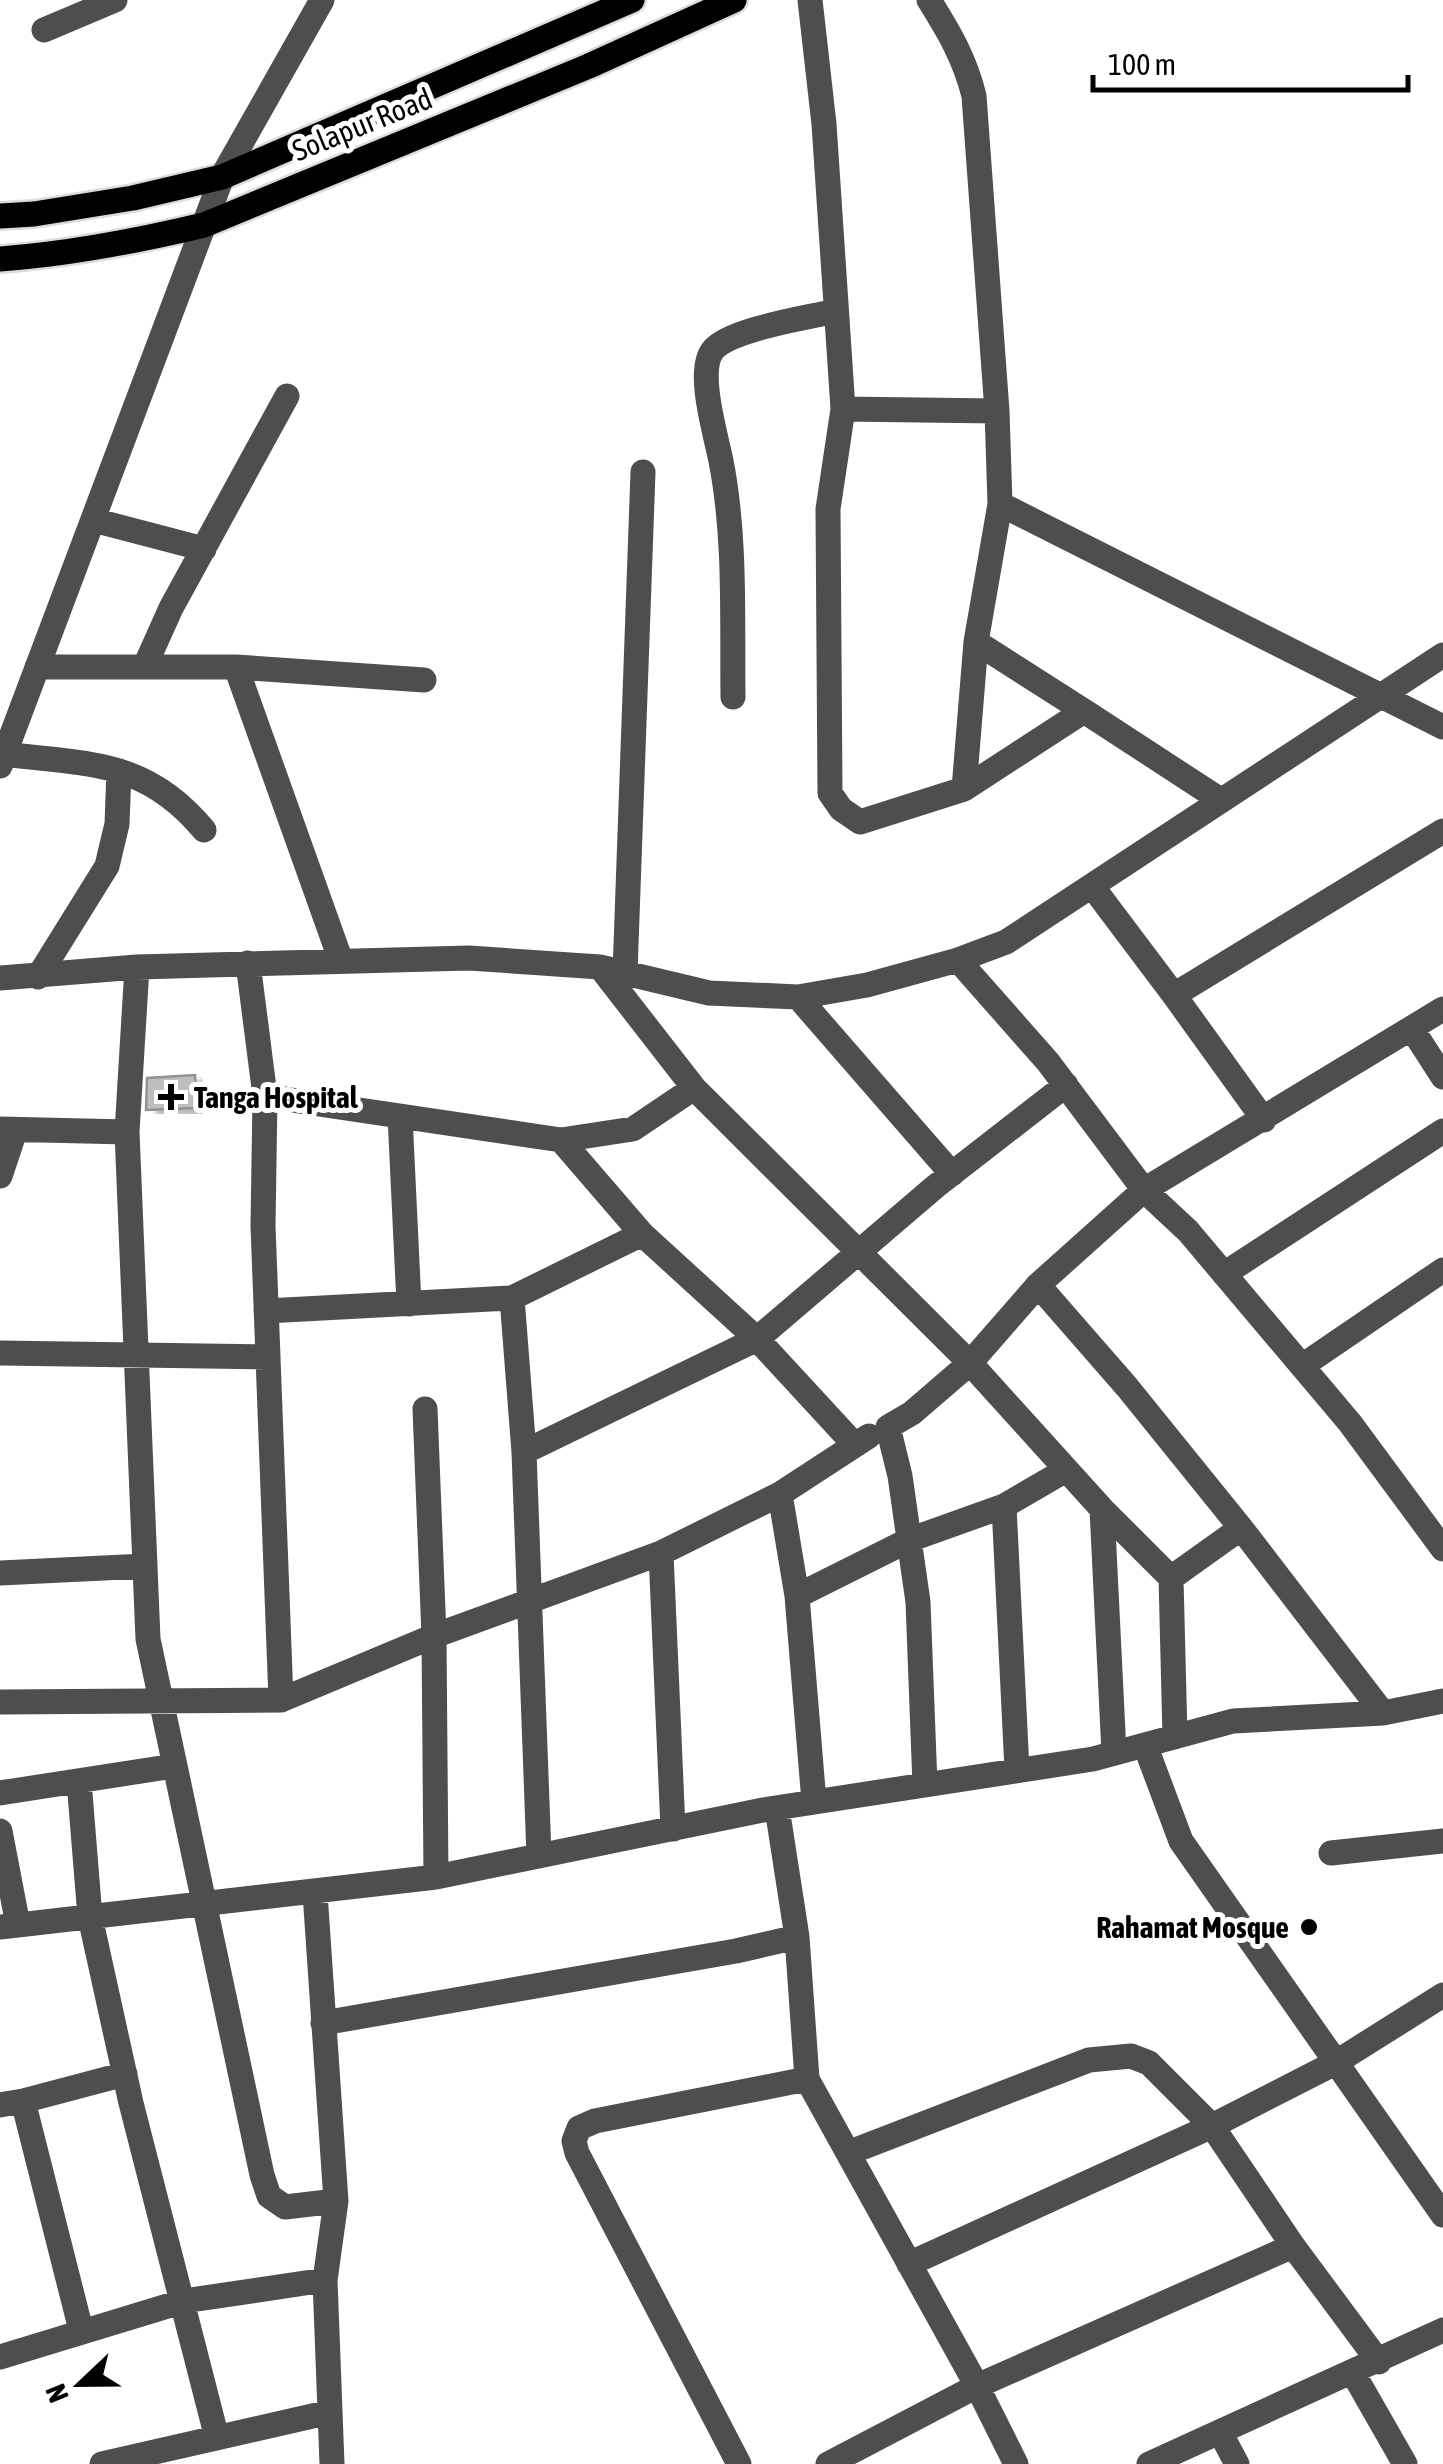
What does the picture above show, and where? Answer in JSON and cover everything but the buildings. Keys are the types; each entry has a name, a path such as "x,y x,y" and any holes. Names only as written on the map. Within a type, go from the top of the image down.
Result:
{"main road":[{"name":"Solapur Road","path":"0,216 134,198 222,177 632,0"},
{"name":"Solapur Road","path":"0,259 142,240 204,224 589,66 734,0"}],"street":[{"path":"44,30 115,0"},
{"path":"810,0 824,124 842,409 828,509 830,793 841,809 860,822 964,789 1084,711"},
{"path":"929,0 952,34 974,96 997,412 1000,504 976,642 964,789"},
{"path":"204,830 165,790 119,771 2,760 222,177 317,2"},
{"path":"733,697 731,532 706,360 716,346 738,336 836,311"},
{"path":"145,666 160,629 287,396"},
{"path":"842,409 997,412"},
{"path":"643,472 612,970 694,1088 970,1363 1170,1578 1175,1736"},
{"path":"1000,504 1443,727"},
{"path":"93,520 204,549"},
{"path":"976,642 1219,799"},
{"path":"0,978 137,967 469,958 612,970 708,993 798,997 866,984 958,960 1006,942 1443,655"},
{"path":"37,668 236,667 424,680"},
{"path":"236,667 341,961"},
{"path":"38,977 107,866 117,824 119,771"},
{"path":"1174,995 1443,831"},
{"path":"1092,886 1264,1120"},
{"path":"958,960 1066,1085 1144,1190 1188,1230 1350,1423 1443,1548"},
{"path":"248,963 265,1096 263,1226 281,1700"},
{"path":"137,967 128,1132 148,1639 269,2196 285,2207 336,2201"},
{"path":"798,997 952,1174"},
{"path":"0,1702 281,1700 434,1636 661,1553 780,1494 853,1443 912,1413 970,1363 1038,1286 1144,1190 1443,1008"},
{"path":"1412,1029 1443,1078"},
{"path":"524,1452 757,1339 952,1174 1066,1085"},
{"path":"265,1096 561,1140 633,1129 694,1088"},
{"path":"400,1116 409,1304"},
{"path":"0,1176 8,1130 128,1132"},
{"path":"1224,1274 1443,1131"},
{"path":"561,1140 642,1234 757,1339 853,1443"},
{"path":"266,1310 512,1298 642,1234"},
{"path":"1302,1366 1443,1270"},
{"path":"1038,1286 1127,1387 1241,1528 1382,1713"},
{"path":"512,1298 524,1452 539,1856"},
{"path":"0,1353 268,1357"},
{"path":"425,1409 434,1636 436,1877"},
{"path":"888,1427 918,1602 925,1785"},
{"path":"797,1596 909,1540 1004,1506 1066,1470"},
{"path":"780,1494 797,1596 814,1802"},
{"path":"1004,1506 1017,1770"},
{"path":"1102,1509 1114,1753"},
{"path":"1170,1578 1241,1528"},
{"path":"661,1553 674,1828"},
{"path":"0,1573 145,1566"},
{"path":"0,1831 9,1926 436,1877 777,1808 1114,1753 1233,1721 1382,1713 1443,1701"},
{"path":"1145,1744 1181,1841 1443,2215"},
{"path":"0,1793 174,1766"},
{"path":"79,1781 90,1917 216,2438"},
{"path":"777,1808 797,1937 807,2079 1016,2464"},
{"path":"1331,1853 1443,1841"},
{"path":"315,1893 336,2201 325,2280 332,2464"},
{"path":"324,2023 797,1937"},
{"path":"909,2264 1212,2126 1335,2063 1443,1995"},
{"path":"848,2153 1089,2060 1131,2056 1149,2063 1212,2126 1292,2246 1378,2362"},
{"path":"81,2330 11,2103 125,2074"},
{"path":"740,2464 576,2153 574,2141 579,2128 595,2121 807,2079"},
{"path":"828,2464 977,2386 1292,2246"},
{"path":"0,2357 184,2301 325,2280"},
{"path":"1149,2464 1443,2330"},
{"path":"1353,2374 1405,2464"},
{"path":"102,2464 330,2412"},
{"path":"1220,2432 1237,2464"}],"place":[{"name":"Tanga Hospital","path":"171,1097"},
{"name":"Rahamat Mosque","path":"1309,1927"}]}
